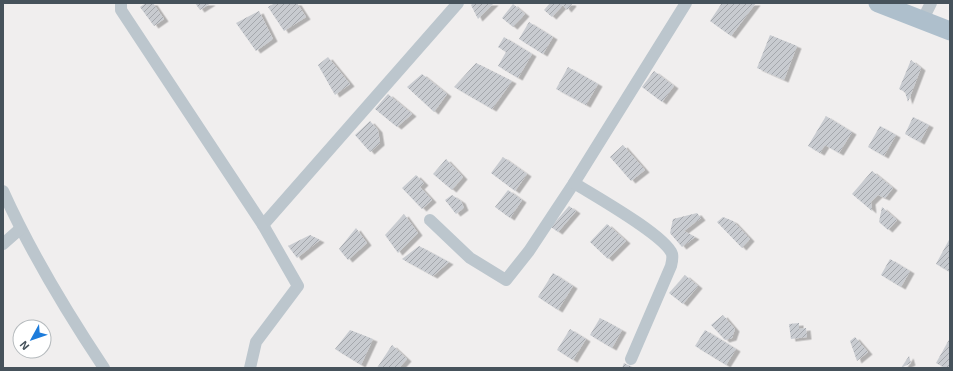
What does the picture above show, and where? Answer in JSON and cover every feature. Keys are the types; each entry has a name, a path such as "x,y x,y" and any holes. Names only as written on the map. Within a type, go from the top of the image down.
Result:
{"main road":[{"path":"878,3 950,31"}],"street":[{"path":"121,3 121,10 263,225 298,286 256,342 250,368"},
{"path":"263,225 458,3"},
{"path":"430,220 470,258 506,280 529,252 574,183 686,3"},
{"path":"922,21 931,3"},
{"path":"574,183 629,217 665,244 672,254 671,266 631,359"},
{"path":"3,191 20,229 70,317 104,368"},
{"path":"3,244 20,229"}],"building":[{"path":"146,3 153,3 164,19 154,26 140,7"},
{"path":"195,3 211,3 200,10"},
{"path":"275,3 297,3 306,17 284,31 268,7"},
{"path":"473,3 494,3 478,19 471,5"},
{"path":"550,3 572,4 567,10 563,5 552,17 544,10"},
{"path":"722,3 756,3 731,36 710,21"},
{"path":"513,4 525,14 513,27 502,18"},
{"path":"259,11 273,39 256,51 236,23"},
{"path":"529,22 553,37 543,54 519,39"},
{"path":"770,35 797,46 784,80 757,68"},
{"path":"504,37 532,54 518,78 498,66 506,52 498,47"},
{"path":"328,57 350,84 335,95 318,65"},
{"path":"911,60 921,68 908,102 905,92 899,89"},
{"path":"476,63 512,81 492,109 454,87"},
{"path":"568,67 598,84 586,105 556,89"},
{"path":"654,71 674,86 662,102 642,87"},
{"path":"422,74 447,94 434,112 407,87"},
{"path":"388,94 412,114 397,127 375,109"},
{"path":"826,116 852,132 839,153 825,145 820,153 808,146"},
{"path":"913,117 929,125 920,142 905,134"},
{"path":"370,121 378,130 380,143 370,152 355,135"},
{"path":"880,126 896,135 884,156 868,147"},
{"path":"623,145 645,170 631,181 610,157"},
{"path":"503,157 527,174 515,191 491,173"},
{"path":"446,159 463,177 452,190 433,174"},
{"path":"872,171 893,188 885,198 878,195 871,202 872,211 852,194"},
{"path":"416,175 424,183 420,187 432,200 422,209 402,188"},
{"path":"508,190 522,200 510,218 495,207"},
{"path":"452,195 461,201 464,208 456,214 445,200"},
{"path":"569,206 576,211 558,232 551,227"},
{"path":"882,207 897,220 888,230 879,222"},
{"path":"697,213 701,218 684,231 695,237 682,247 670,233 673,219"},
{"path":"404,214 418,233 398,253 385,235"},
{"path":"723,217 733,221 750,239 742,248 717,222"},
{"path":"607,224 626,241 608,259 590,242"},
{"path":"356,228 367,243 348,260 339,249"},
{"path":"310,235 320,240 297,258 288,246"},
{"path":"950,238 950,272 936,264"},
{"path":"419,246 449,262 433,276 402,259"},
{"path":"890,259 910,271 901,287 881,275"},
{"path":"553,273 573,286 558,310 538,297"},
{"path":"685,275 698,286 683,304 669,293"},
{"path":"723,315 735,329 732,338 725,340 711,325"},
{"path":"600,318 622,330 612,348 590,335"},
{"path":"799,323 799,329 806,328 807,337 791,339 789,324"},
{"path":"570,329 586,339 573,360 557,350"},
{"path":"350,330 373,339 361,365 335,349"},
{"path":"705,330 736,349 726,365 695,346"},
{"path":"855,337 868,352 857,361 850,341"},
{"path":"950,338 950,368 945,368 936,363"},
{"path":"392,345 407,359 399,368 377,368"},
{"path":"909,356 911,363 901,368"},
{"path":"624,363 634,368 622,368"}]}
